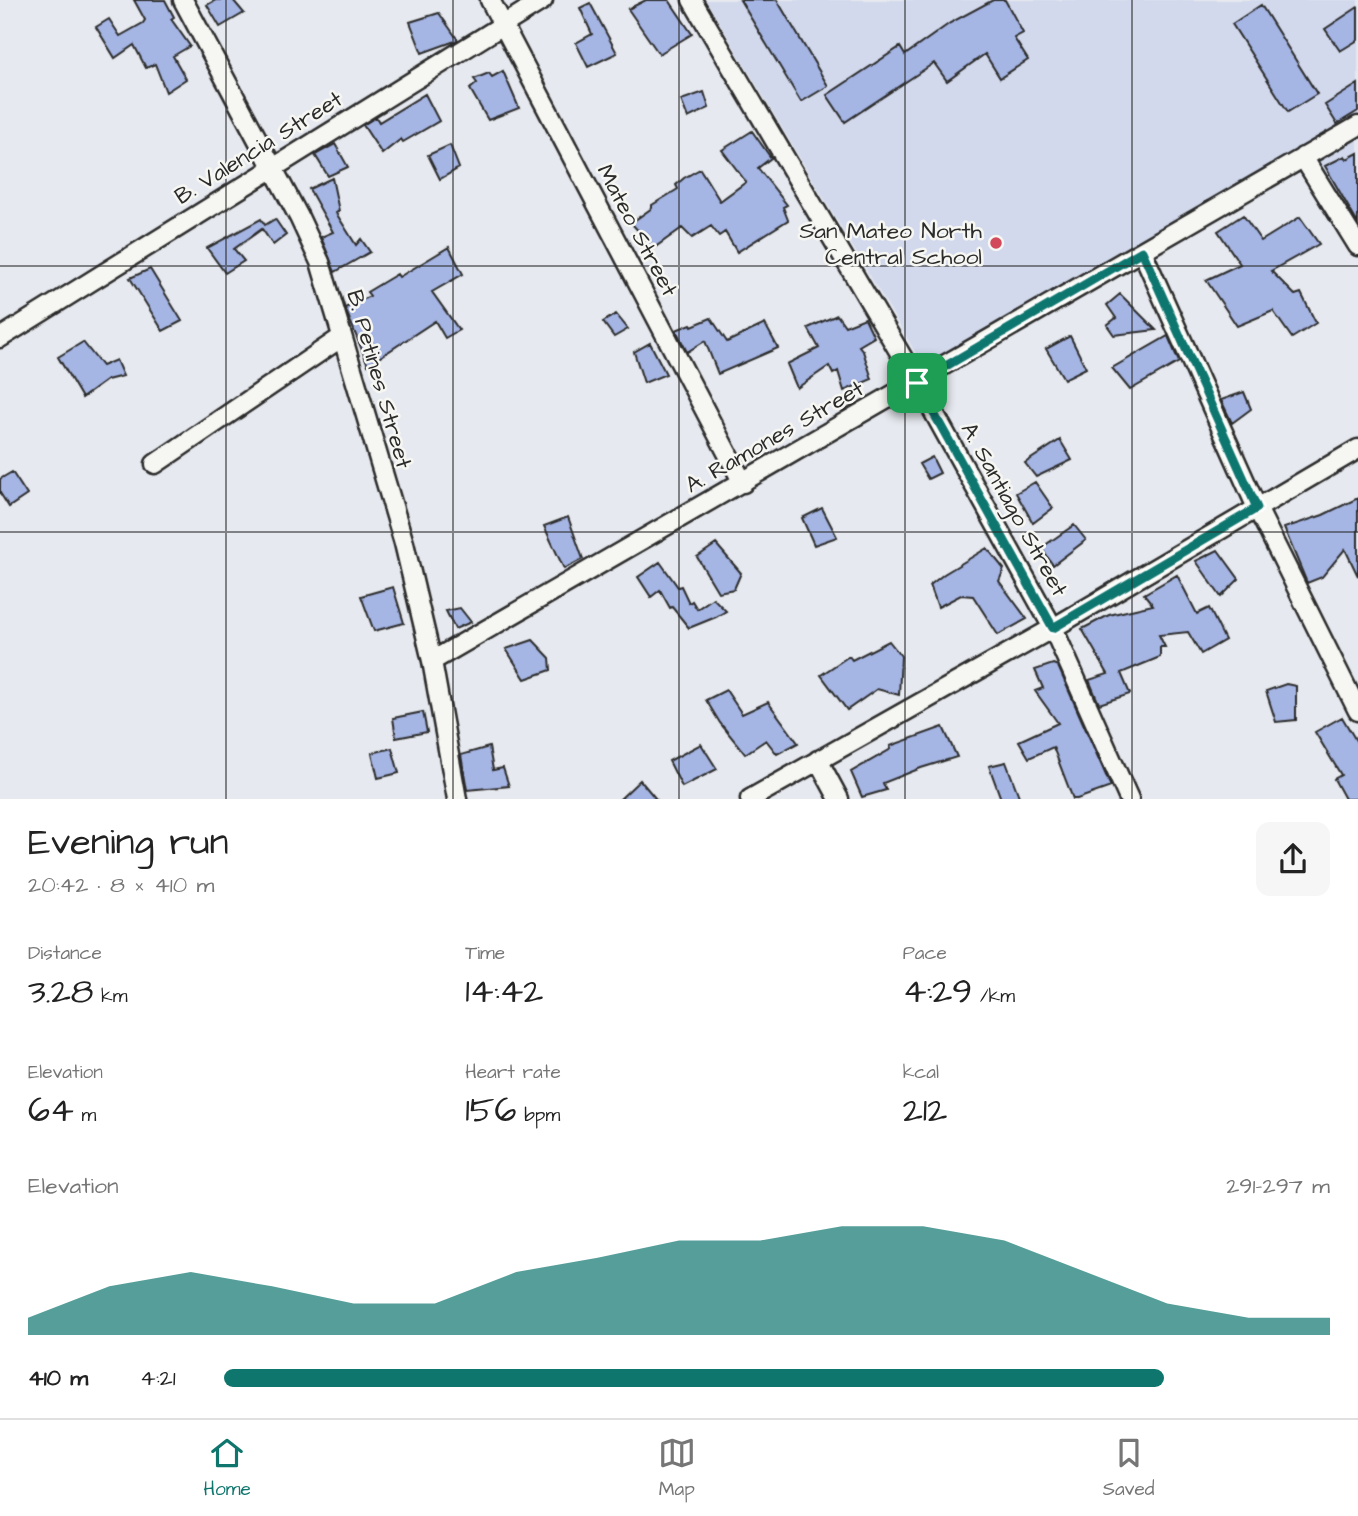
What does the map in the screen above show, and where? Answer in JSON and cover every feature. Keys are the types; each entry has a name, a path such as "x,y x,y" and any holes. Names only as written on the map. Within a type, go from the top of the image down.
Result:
{"street":[{"name":"B. Petines Street","path":"183,0 299,217 320,262 404,544 432,661 457,799"},
{"name":"Mateo Street","path":"490,0 743,483"},
{"name":"B. Valencia Street","path":"0,338 543,0"},
{"name":"A. Santiago Street","path":"692,0 917,383 1053,628 1129,799"},
{"name":"A. Ramones Street","path":"432,661 1358,126"},
{"path":"1303,157 1358,246"},
{"path":"1142,251 1257,508 1358,711"},
{"path":"155,464 342,337"},
{"path":"750,799 1053,628 1358,449"},
{"path":"818,760 839,799"}],"shaded area":[{"name":"San Mateo North Central School","path":"706,0 1358,0 1358,119 924,367"},
{"path":"1358,137 1358,235 1314,163"}],"building":[{"path":"134,0 165,0 174,17 171,19 190,46 173,56 186,79 166,92 155,64 146,68 134,45 115,58 96,27 109,19 120,36 143,23 145,20"},
{"path":"216,0 233,0 244,13 220,27 207,5"},
{"path":"646,0 669,0 692,34 659,54 628,9"},
{"path":"740,0 777,0 828,86 801,102"},
{"path":"993,0 1005,0 1023,33 1014,38 1028,60 1000,78 985,54 947,81 934,63 845,122 827,95 900,47 905,55 950,23"},
{"path":"590,3 617,53 588,67 576,43 592,34 580,8"},
{"path":"1261,5 1317,94 1288,112 1232,24"},
{"path":"1358,7 1358,40 1340,51 1325,29"},
{"path":"439,13 458,40 422,53 410,22"},
{"path":"503,71 519,108 488,120 470,89 477,83 474,79 489,73 492,77"},
{"path":"1358,84 1358,111 1337,124 1325,105"},
{"path":"704,92 709,108 688,118 681,100"},
{"path":"425,94 439,121 403,142 401,139 382,154 363,125 376,117 379,122"},
{"path":"752,131 771,158 758,168 787,205 783,207 788,220 737,252 725,232 719,236 711,226 692,238 682,228 647,253 637,238 642,235 631,223 652,208 652,205 678,189 676,185 684,178 700,169 720,201 746,182 722,150"},
{"path":"335,144 348,167 328,176 315,155"},
{"path":"450,145 459,168 440,179 428,155"},
{"path":"1358,153 1358,224 1325,166"},
{"path":"332,178 339,211 336,213 356,245 361,239 370,252 335,272 321,237 333,232 309,189"},
{"path":"1243,215 1261,241 1300,217 1319,244 1271,271 1295,295 1301,293 1316,323 1292,338 1273,311 1237,326 1206,280 1240,264 1218,231"},
{"path":"261,219 265,225 275,219 286,235 273,245 262,229 234,249 244,261 225,273 207,248"},
{"path":"449,247 463,274 432,292 459,330 445,338 435,321 368,365 345,308 370,296 367,292 397,274 399,277"},
{"path":"150,269 182,321 163,331 130,278"},
{"path":"1120,294 1156,330 1114,335 1107,325 1116,318 1107,305"},
{"path":"616,314 628,329 614,337 603,322"},
{"path":"837,315 845,326 865,318 874,337 859,346 872,379 844,391 838,371 833,374 829,366 797,388 787,364 819,348 808,328"},
{"path":"711,318 727,342 765,324 778,348 718,374 705,341 687,352 676,330"},
{"path":"1070,336 1086,368 1064,379 1046,349"},
{"path":"1168,336 1179,362 1130,390 1112,368"},
{"path":"83,342 102,366 116,360 123,376 107,380 82,398 58,357"},
{"path":"650,343 666,374 644,383 634,352"},
{"path":"1244,392 1251,409 1232,423 1221,400"},
{"path":"1060,440 1072,460 1036,477 1025,463"},
{"path":"932,457 940,473 928,479 919,464"},
{"path":"12,472 27,495 9,507 0,493 0,479"},
{"path":"1035,482 1053,508 1033,523 1016,493"},
{"path":"1358,498 1358,576 1345,549 1322,577 1307,583 1284,528 1323,515"},
{"path":"822,508 837,537 814,545 802,518"},
{"path":"568,517 583,559 564,569 544,526"},
{"path":"1074,525 1086,540 1053,565 1041,548"},
{"path":"716,544 741,573 734,589 718,592 697,557"},
{"path":"987,548 1004,569 999,581 1027,619 998,635 973,596 961,595 938,607 930,585"},
{"path":"1218,550 1239,579 1221,597 1196,561"},
{"path":"660,562 678,587 681,586 689,603 692,601 697,609 713,598 726,611 689,628 672,607 670,608 660,590 651,597 638,577"},
{"path":"1177,575 1197,614 1209,608 1225,640 1201,654 1188,632 1159,635 1165,647 1160,647 1160,657 1121,673 1130,694 1099,704 1089,680 1108,674 1082,629 1109,615 1153,605 1144,594"},
{"path":"393,587 404,623 374,631 361,596"},
{"path":"460,608 471,622 455,629 446,611"},
{"path":"533,640 550,658 551,670 525,679 506,649"},
{"path":"889,641 901,656 899,695 877,689 847,710 821,675 849,656 852,660"},
{"path":"1053,664 1058,666 1111,787 1077,799 1073,799 1053,747 1029,758 1019,741 1058,723 1035,691 1043,688 1035,670"},
{"path":"1286,684 1296,686 1296,720 1276,722 1266,691"},
{"path":"726,690 742,714 768,702 798,743 777,754 766,740 745,754 720,723 706,700"},
{"path":"423,712 427,732 396,738 393,718"},
{"path":"1342,717 1358,744 1358,799 1345,799 1334,779 1341,775 1315,732"},
{"path":"943,727 957,757 883,783 886,790 862,797 851,772 891,749 890,746"},
{"path":"701,744 717,769 682,787 669,761"},
{"path":"489,747 493,770 503,768 509,786 467,790 461,755"},
{"path":"392,748 399,773 378,778 372,753"},
{"path":"1006,762 1020,799 1001,799 989,766"},
{"path":"640,780 656,799 620,799"}],"place":[{"name":"San Mateo North Central School","path":"996,243"}],"route":[{"path":"1142,251 1257,508 1053,628 917,383 1142,251"}]}
